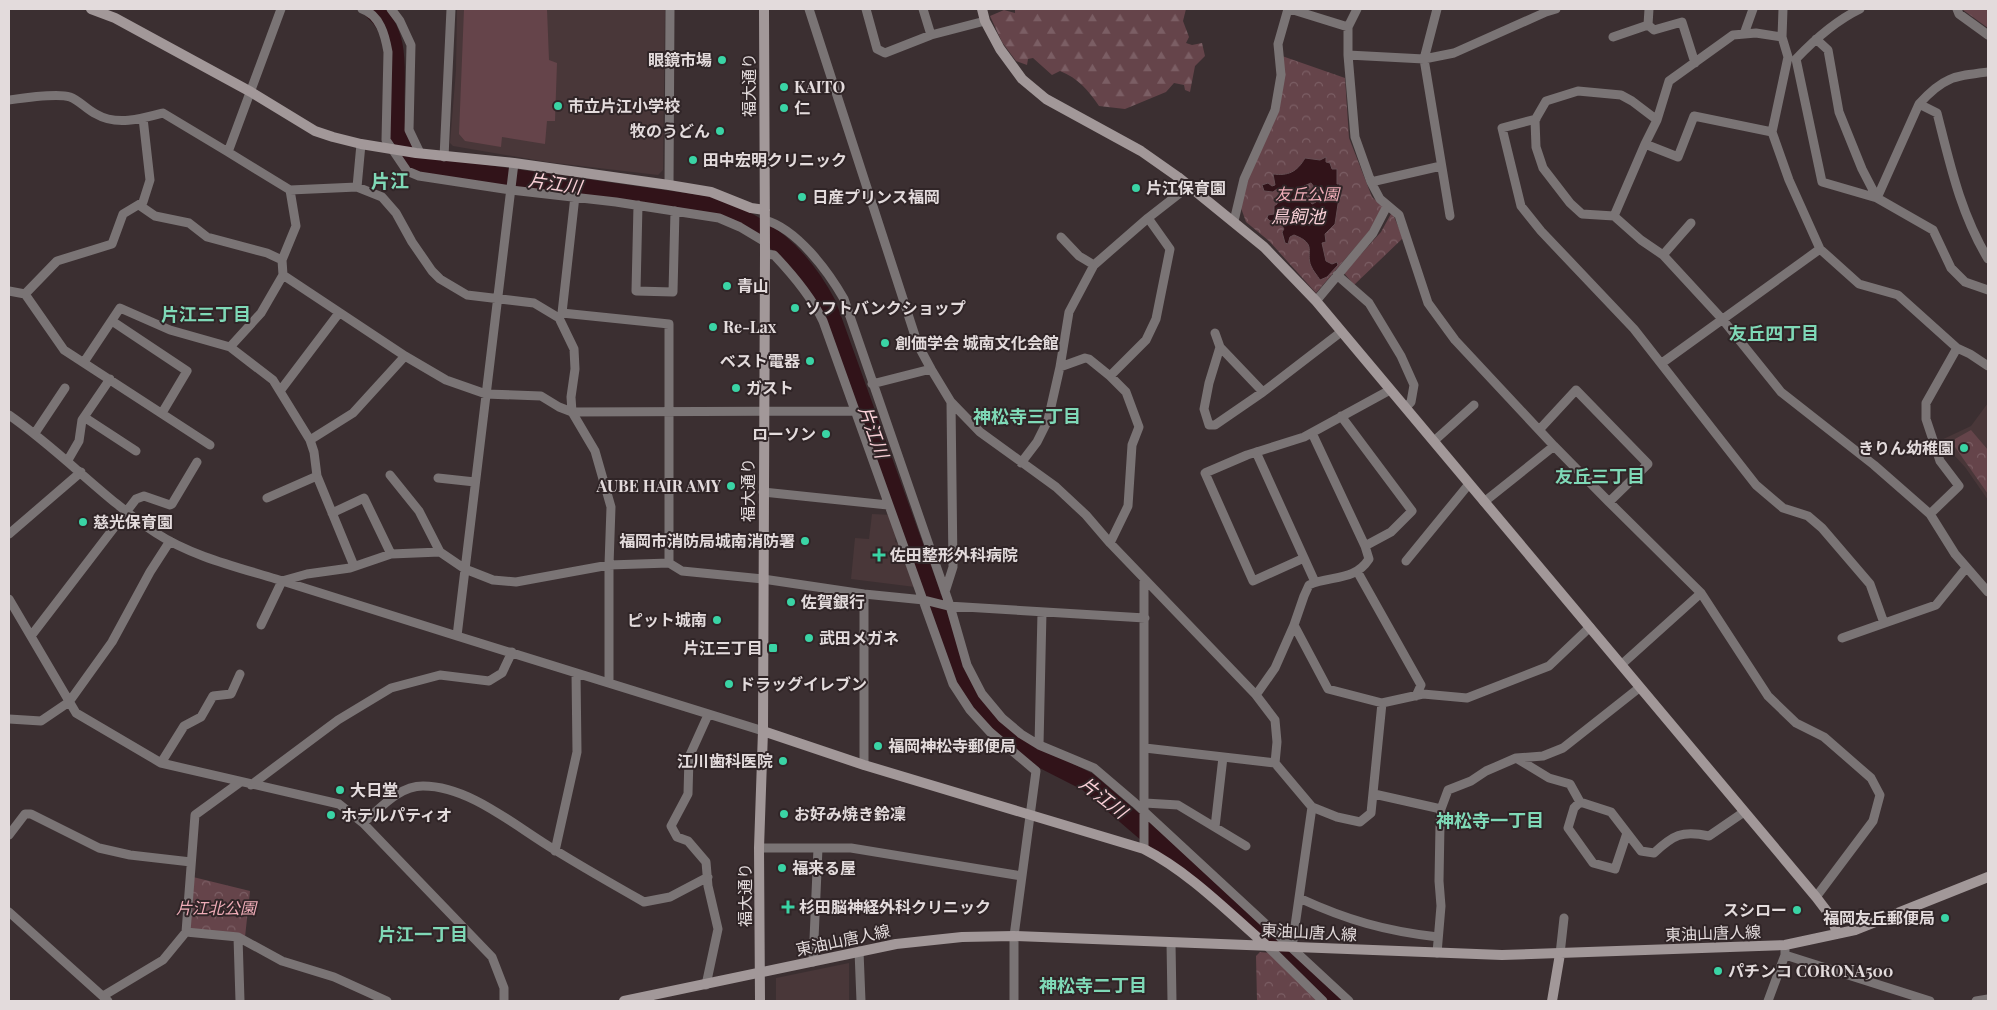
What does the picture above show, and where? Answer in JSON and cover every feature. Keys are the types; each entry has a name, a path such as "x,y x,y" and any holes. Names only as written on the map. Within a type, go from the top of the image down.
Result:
{"street":[{"path":"91,9 115,18 251,92 315,131 361,144 444,157 712,192 765,215 786,230 833,280 844,299 945,593 967,665 982,694 1002,718 1021,734 1040,745 1094,768 1145,811 1349,1001"},
{"path":"228,152 281,9"},
{"path":"362,9 379,22 386,39 388,52 386,140 407,172 419,176 575,196 720,218 765,242"},
{"path":"391,9 400,21 411,45 409,130 418,153"},
{"path":"444,157 451,9"},
{"path":"669,185 670,9"},
{"name":"福大通り","path":"760,1001 765,254 764,9"},
{"path":"809,9 918,345 951,402 980,432 1062,493 1086,515 1110,543 1256,695 1275,720 1277,742 1275,763"},
{"path":"866,9 877,49 885,53 931,35 985,21"},
{"path":"923,9 931,35"},
{"path":"982,9 985,21 1000,49 1022,79 1046,99 1141,151 1189,186 1264,247 1316,301 1816,897 1832,918 1837,934"},
{"path":"1234,221 1244,179 1275,110 1281,75 1278,44 1289,9 1307,11 1348,27"},
{"path":"1357,9 1348,27 1348,55 1354,136 1371,182 1380,199 1399,215 1428,303 1455,340 1554,446 1701,594 1768,696 1796,724 1824,737 1870,778 1880,795 1873,821 1816,897"},
{"path":"1436,9 1424,59 1450,216"},
{"path":"1648,25 1649,9"},
{"path":"1744,34 1753,9"},
{"path":"1783,9 1782,37 1792,58 1822,182 1877,198 1933,230 1951,268 1965,282 1988,290"},
{"path":"1860,9 1840,18 1792,58 1772,132 1789,180 1820,249 1860,284 1898,295 1957,348 1988,366"},
{"path":"1957,9 1959,14 1988,35"},
{"path":"1348,55 1424,59 1454,53 1546,12 1556,10"},
{"path":"1648,25 1654,30 1682,22 1695,63"},
{"path":"1614,37 1648,25"},
{"path":"1614,216 1657,120 1669,81 1733,35 1756,33 1782,37"},
{"path":"1816,39 1828,50 1839,112 1862,169 1877,198"},
{"path":"1877,198 1919,104 1934,88 1956,76 1988,72"},
{"path":"1657,120 1621,95 1578,91 1546,101 1536,119 1536,146 1543,168 1570,203 1582,214 1614,216 1640,240 1663,255 1723,320 1781,392 1874,465 1930,514 1955,554 1988,592"},
{"path":"9,100 53,96 70,97 97,115 120,121 163,113 290,190 357,188 382,197 396,213 412,242 432,271 440,279 467,295 534,303 560,315 669,324 669,563"},
{"path":"1919,104 1937,113 1963,209 1988,258"},
{"path":"1645,144 1678,157 1694,116 1772,132"},
{"path":"25,294 56,261 112,244 123,214 143,202 150,180 143,118"},
{"path":"1536,119 1502,128 1521,206 1541,231 1634,329 1756,485 1783,508 1808,516 1822,528 1870,584 1884,623"},
{"path":"357,188 361,144"},
{"path":"457,636 514,166"},
{"path":"1371,182 1441,166"},
{"path":"1021,463 1037,442 1048,420 1070,312 1094,265 1148,218 1189,186"},
{"path":"230,347 261,313 283,276 282,260 296,226 290,190"},
{"path":"575,196 560,315 574,349 575,370 571,397 572,412 595,451 611,507 609,683"},
{"path":"139,205 155,216 189,223 207,237 260,250 282,260"},
{"path":"638,205 636,291 673,292 675,211"},
{"path":"1316,301 1373,233 1387,206"},
{"path":"1110,376 1146,340 1156,319 1170,248 1148,218"},
{"path":"1663,255 1691,223"},
{"path":"1061,237 1079,256 1094,265"},
{"path":"1662,363 1820,249"},
{"path":"765,254 774,255 794,276 815,304 823,321 888,505 927,601 953,684 970,710 990,732 1036,771 1014,936 1014,1001"},
{"path":"1337,275 1369,303 1401,356 1414,385 1411,402 1406,407"},
{"path":"283,276 405,356 446,380 486,394 541,396 559,407 572,412 854,411"},
{"path":"9,291 25,294 64,350 210,445"},
{"path":"84,362 120,308 170,330 230,347 273,380 310,440 314,452 317,476 354,566"},
{"path":"280,391 339,313"},
{"path":"112,321 187,371 162,413"},
{"path":"1220,347 1209,383 1204,408 1209,425 1215,425 1263,392 1341,332"},
{"path":"1215,333 1220,347 1263,392"},
{"path":"1930,514 1959,486 1940,460 1926,419 1926,403 1957,348"},
{"path":"310,440 353,413 405,356"},
{"path":"1060,367 1085,358 1089,359 1126,392 1139,427 1132,445 1128,506 1110,543"},
{"path":"872,384 931,369"},
{"path":"68,460 79,441 84,417 110,379"},
{"path":"35,433 65,388"},
{"path":"1304,558 1253,581 1205,473 1256,452 1304,437 1390,390"},
{"path":"1539,430 1576,390 1648,464 1610,502"},
{"path":"945,593 952,567 951,402"},
{"path":"1434,441 1474,405"},
{"path":"9,415 35,433 156,533 213,559 763,731 864,765 1144,849 1162,858 1197,886 1266,945 1323,1001"},
{"path":"1341,416 1412,511 1391,532 1364,546"},
{"path":"84,417 136,451"},
{"path":"1256,695 1275,668 1294,626 1309,585 1315,582 1342,578 1364,568 1369,559 1312,432"},
{"path":"1484,502 1554,446"},
{"path":"1256,452 1315,582"},
{"path":"30,636 136,499 144,496 170,505 172,504 197,462"},
{"path":"9,534 82,472"},
{"path":"390,475 419,511 440,552 465,568 493,580 516,582 609,565 669,563 682,571 763,579 927,601 949,606 1144,618"},
{"path":"267,498 317,476"},
{"path":"438,478 475,482"},
{"path":"1406,561 1469,484"},
{"path":"763,492 888,505"},
{"path":"332,513 364,498 391,554"},
{"path":"9,720 41,720 69,702 112,642 150,572 170,541"},
{"path":"261,626 282,581 307,574 354,566 391,554 440,552"},
{"path":"1842,638 1936,605 1966,568"},
{"path":"1357,571 1421,685 1416,696"},
{"path":"1144,579 1144,849"},
{"path":"864,594 864,765"},
{"path":"1620,664 1701,594"},
{"path":"9,599 76,713 161,763 239,783 339,804 363,823 492,957 504,988 504,1001"},
{"path":"1040,745 1042,612"},
{"path":"1294,626 1328,689 1382,703 1423,694 1468,698 1549,666 1590,627"},
{"path":"251,785 338,720 391,688 440,675 489,680 502,673 512,652"},
{"path":"555,851 577,752 576,673"},
{"path":"161,763 184,726 201,717 214,696 232,694 240,674"},
{"path":"1437,953 1441,906 1438,881 1441,809 1448,790 1471,781 1486,771 1516,758 1543,756 1563,748 1639,688"},
{"path":"1145,748 1275,763 1312,807 1337,817 1360,822 1371,813 1382,703"},
{"path":"706,985 718,929 706,862 688,841 677,837 671,826 688,794 689,756 708,715"},
{"path":"1215,827 1223,757"},
{"path":"1516,758 1549,778 1570,784 1580,802 1611,812 1641,851 1654,853 1668,840 1693,832 1708,836 1744,812"},
{"path":"9,912 106,1000 163,960 186,932 195,815 239,783"},
{"path":"363,823 398,792 422,786 470,797 555,851 644,902 670,897 708,876"},
{"path":"1374,794 1441,809"},
{"path":"1580,802 1574,808 1568,828 1593,863 1615,869 1627,834"},
{"path":"1145,811 1178,805 1246,846"},
{"path":"1289,946 1299,898 1312,807"},
{"path":"9,835 24,814 31,814 99,848 130,855 191,862"},
{"path":"760,848 851,848 1022,876"},
{"path":"813,962 818,848"},
{"name":"東油山唐人線","path":"624,1001 926,939 1014,936 1502,955 1785,950 1856,930 1988,877"},
{"path":"1299,898 1359,923 1404,933 1438,937"},
{"path":"1552,1001 1564,918"},
{"path":"186,932 238,937 282,961 334,977 387,1001"},
{"path":"238,937 240,1001"},
{"path":"1171,943 1172,1001"},
{"path":"1768,1001 1785,950 1930,1001"},
{"path":"859,952 861,1001"},
{"path":"1976,1001 1988,999"}],"shaded area":[{"name":"市立片江小学校","path":"457,9 665,9 663,170 658,175 547,162 453,146 450,143 456,70"},
{"name":"きりん幼稚園","path":"1988,403 1988,500 1965,467 1953,454 1942,456 1937,442 1971,426"},
{"name":"佐田整形外科病院","path":"872,514 892,515 898,522 895,542 905,546 903,564 917,568 915,587 851,579 855,538 869,539"},
{"path":"849,963 849,1001 776,1001 776,978"}],"green space":[{"path":"464,9 547,9 549,60 557,63 555,121 547,121 545,144 502,137 501,147 465,141 459,134"},
{"path":"1015,9 1186,9 1183,21 1189,37 1186,43 1192,45 1202,43 1205,56 1195,66 1190,92 1185,90 1184,85 1174,83 1166,92 1125,109 1099,106 1082,85 1072,77 1060,71 1052,75 1033,58 1028,59 1027,65 1016,61 1002,42 990,16 1004,10 1015,13"},
{"path":"1988,9 1988,28 1963,10"},
{"name":"友丘公園","path":"1282,56 1345,78 1349,138 1372,197 1383,207 1371,229 1316,293 1269,241 1246,222 1241,208 1249,175 1276,111"},
{"path":"1392,212 1403,238 1354,285 1344,273 1381,232"},
{"path":"1971,430 1988,450 1988,494 1955,447 1955,439"},
{"name":"片江北公園","path":"193,877 250,891 245,937 188,928"},
{"path":"1260,952 1271,953 1320,1001 1257,1001 1256,956"}],"water":[{"name":"鳥飼池","path":"1326,157 1326,162 1330,163 1332,169 1337,169 1337,184 1340,184 1338,190 1340,191 1335,224 1325,234 1326,242 1322,243 1326,261 1332,264 1337,262 1338,265 1327,277 1320,280 1311,266 1309,249 1306,242 1294,235 1290,237 1288,244 1285,243 1282,232 1284,229 1278,220 1270,221 1267,218 1268,215 1274,214 1274,206 1277,204 1278,199 1281,198 1281,190 1277,189 1273,192 1264,191 1262,185 1268,183 1272,186 1275,185 1273,174 1288,174 1292,172 1299,167 1305,158 1320,160","holes":["1311,183 1314,187 1319,187 1318,192 1321,196 1312,204 1303,191 1304,186"]}],"waterway":[{"name":"片江川","path":"372,9 383,21 390,35 394,51 397,133 413,164 709,206 729,213 764,232 793,256 817,287 827,305 959,672 971,694 1008,736 1033,754 1088,782 1260,930 1317,981 1336,1001"}],"place":[{"name":"眼鏡市場","path":"722,60"},
{"name":"KAITO","path":"784,87"},
{"name":"市立片江小学校","path":"558,106"},
{"name":"仁","path":"784,108"},
{"name":"牧のうどん","path":"720,131"},
{"name":"田中宏明クリニック","path":"693,160"},
{"name":"片江保育園","path":"1136,188"},
{"name":"日産プリンス福岡","path":"802,197"},
{"name":"青山","path":"727,286"},
{"name":"ソフトバンクショップ","path":"795,308"},
{"name":"Re-Lax","path":"713,327"},
{"name":"創価学会 城南文化会館","path":"885,343"},
{"name":"ベスト電器","path":"810,361"},
{"name":"ガスト","path":"736,388"},
{"name":"ローソン","path":"826,434"},
{"name":"きりん幼稚園","path":"1964,448"},
{"name":"AUBE HAIR AMY","path":"731,486"},
{"name":"慈光保育園","path":"83,522"},
{"name":"福岡市消防局城南消防署","path":"805,541"},
{"name":"佐田整形外科病院","path":"879,555"},
{"name":"佐賀銀行","path":"791,602"},
{"name":"ピット城南","path":"717,620"},
{"name":"武田メガネ","path":"809,638"},
{"name":"片江三丁目","path":"773,648"},
{"name":"ドラッグイレブン","path":"729,684"},
{"name":"福岡神松寺郵便局","path":"878,746"},
{"name":"江川歯科医院","path":"783,761"},
{"name":"大日堂","path":"340,790"},
{"name":"お好み焼き鈴凜","path":"784,814"},
{"name":"ホテルパティオ","path":"331,815"},
{"name":"福来る屋","path":"782,868"},
{"name":"杉田脳神経外科クリニック","path":"788,907"},
{"name":"スシロー","path":"1797,910"},
{"name":"福岡友丘郵便局","path":"1945,918"},
{"name":"パチンコ CORONA500","path":"1718,971"}],"district":[{"name":"片江","path":"390,181"},
{"name":"片江三丁目","path":"206,315"},
{"name":"友丘四丁目","path":"1774,334"},
{"name":"神松寺三丁目","path":"1027,417"},
{"name":"友丘三丁目","path":"1600,477"},
{"name":"神松寺一丁目","path":"1490,821"},
{"name":"片江一丁目","path":"423,935"},
{"name":"神松寺二丁目","path":"1093,986"}]}
